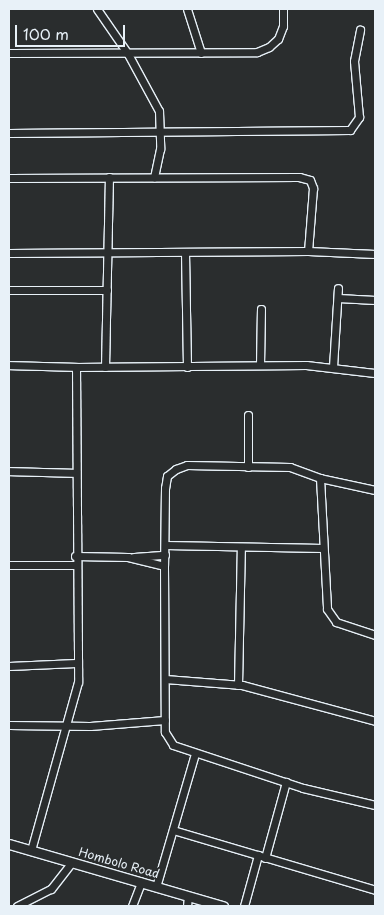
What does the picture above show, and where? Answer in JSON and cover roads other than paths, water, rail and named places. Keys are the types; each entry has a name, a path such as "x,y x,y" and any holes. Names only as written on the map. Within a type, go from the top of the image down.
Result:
{"street":[{"path":"97,9 128,54 159,111 161,133 154,176"},
{"path":"187,9 201,53"},
{"path":"9,53 257,52 269,48 278,39 282,26 282,9"},
{"path":"9,133 350,130 357,125 359,118 354,61 360,30"},
{"path":"105,367 109,176"},
{"path":"9,178 299,176 310,180 312,188 308,251"},
{"path":"9,253 308,251 375,254"},
{"path":"185,252 186,367"},
{"path":"333,367 338,288"},
{"path":"9,290 107,290"},
{"path":"338,298 375,300"},
{"path":"260,366 261,309"},
{"path":"9,365 76,367 333,367 375,373"},
{"path":"31,850 64,727 77,687 75,565 76,367"},
{"path":"248,415 248,467"},
{"path":"375,490 320,478 290,467 186,465 167,476 164,555 165,732 173,745 195,754 286,782 375,806"},
{"path":"9,470 76,473"},
{"path":"320,478 327,609 336,622 375,635"},
{"path":"165,546 323,548"},
{"path":"238,685 241,547"},
{"path":"75,556 128,557 164,555"},
{"path":"128,557 164,566"},
{"path":"9,565 75,565"},
{"path":"9,666 76,664"},
{"path":"165,679 238,685 375,721"},
{"path":"9,726 64,727 165,720"},
{"path":"156,886 195,754"},
{"path":"265,858 286,782"},
{"path":"173,830 375,890"},
{"name":"Hombolo Road","path":"9,844 156,886 188,902 222,906"},
{"path":"244,906 258,855"},
{"path":"17,906 51,889 72,862"},
{"path":"132,906 140,882"}]}
